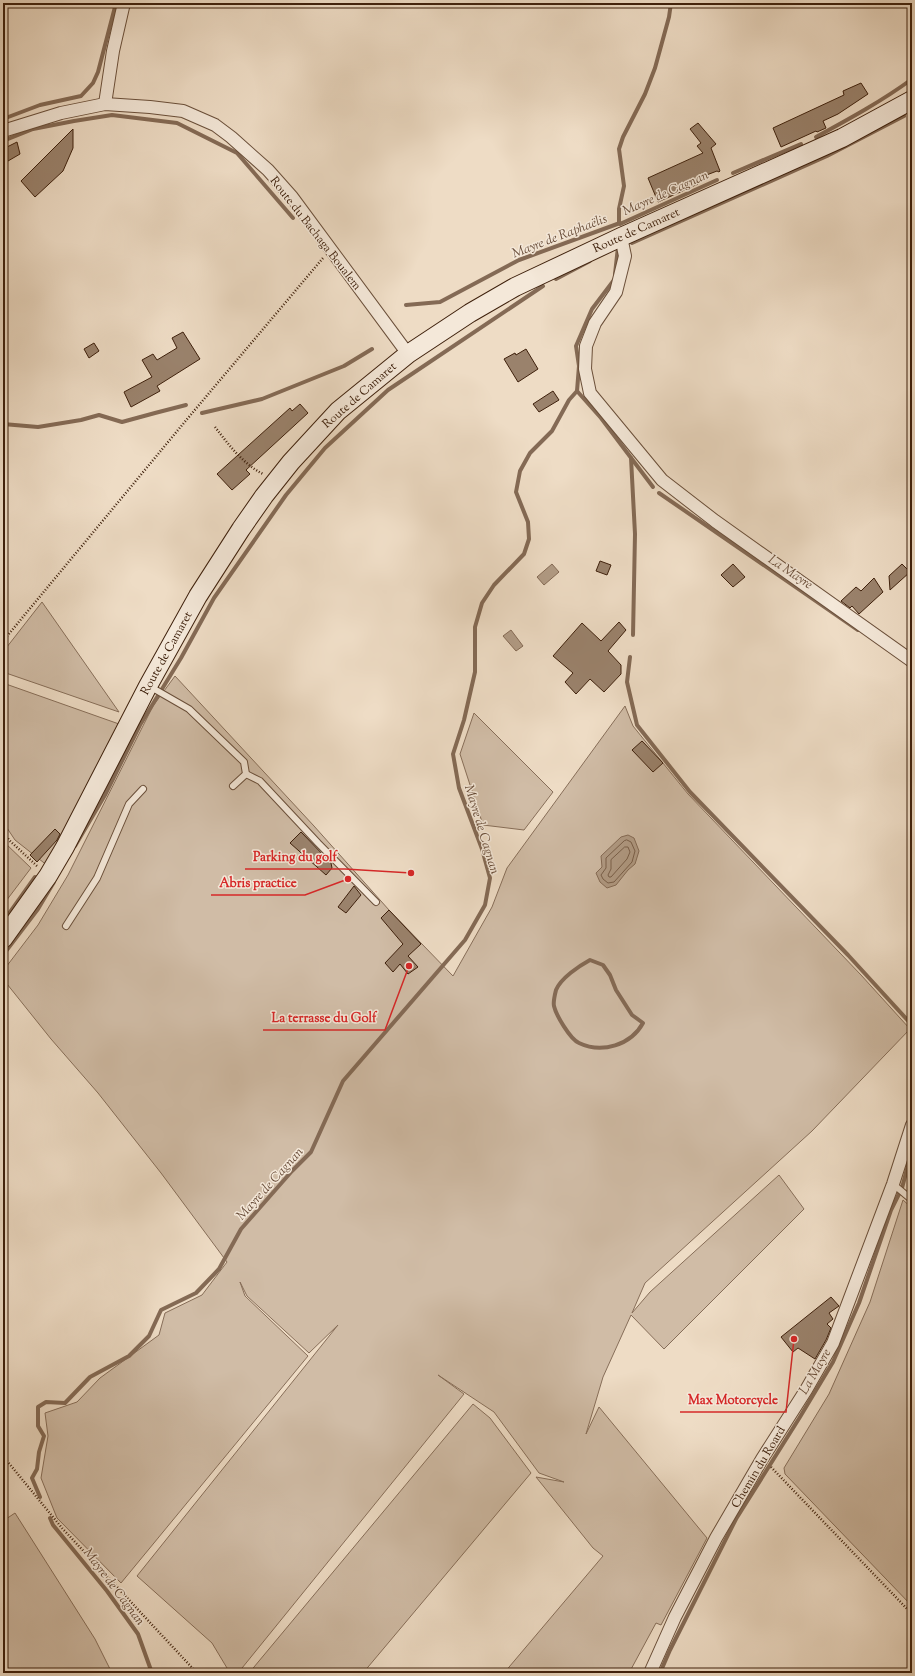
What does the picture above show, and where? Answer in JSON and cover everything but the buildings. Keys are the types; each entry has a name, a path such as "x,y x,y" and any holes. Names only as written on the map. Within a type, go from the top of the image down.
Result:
{"main road":[{"name":"Route de Camaret","path":"3,939 48,876 68,841 148,686 198,596 241,529 276,481 315,434 338,410 408,354 492,299 544,272 606,243 842,138 912,100"}],"street":[{"path":"105,104 113,51 124,3"},
{"name":"Route du Bachaga Boualem","path":"3,131 61,112 105,104 183,111 215,125 232,137 268,170 292,197 408,354"},
{"path":"606,243 625,256 616,292 595,323 586,346 585,369 590,393 662,480 715,521 912,661"},
{"name":"Chemin du Roard","path":"650,1673 675,1617 716,1538 833,1343 893,1184 912,1125"}],"lane":[{"path":"148,686 188,709 244,762 246,774"},
{"path":"233,786 246,774"},
{"path":"246,774 260,781 376,902"},
{"path":"66,926 97,878 129,804 143,789"},
{"path":"893,1184 912,1200"}],"path":[{"path":"3,641 172,436 331,249"},
{"path":"215,427 231,447 252,469 276,481"},
{"path":"3,831 9,840 48,876"},
{"path":"3,1456 62,1528 197,1673"},
{"path":"762,1460 780,1475 912,1614"}],"shaded area":[{"path":"42,602 119,712 3,672 3,652"},
{"path":"175,676 314,826 389,910 453,976 492,907 507,868 625,706 633,726 688,794 861,975 910,1029 812,1131 645,1283 632,1313 650,1292 779,1175 804,1209 664,1349 631,1315 603,1377 586,1434 599,1407 707,1538 661,1625 656,1623 629,1673 504,1673 603,1556 593,1548 536,1477 564,1482 539,1473 494,1412 438,1375 464,1394 238,1673 230,1673 212,1643 137,1576 338,1325 309,1353 247,1296 240,1282 245,1296 308,1356 121,1583 57,1518 41,1478 48,1436 45,1413 77,1402 100,1378 159,1335 165,1313 202,1295 227,1262 161,1173 98,1093 51,1039 3,979 3,971 38,925 68,875 153,706"},
{"path":"3,683 119,724 48,866 15,840 3,822"},
{"path":"474,713 553,792 524,830 483,825 460,754"},
{"path":"3,841 31,868 3,905"},
{"path":"903,1200 912,1208 912,1606 785,1474 784,1468 829,1394 870,1302"},
{"path":"473,1404 490,1418 531,1473 363,1673 249,1673"},
{"path":"15,1513 95,1639 112,1673 3,1673 3,1521"}],"water":[{"path":"552,564 559,572 544,585 537,577"},
{"path":"511,630 523,646 516,651 503,636"},
{"path":"628,835 634,838 639,851 635,864 616,885 607,888 600,882 596,873 602,867 601,856 621,837"}],"waterway":[{"path":"3,119 40,105 81,96 93,83 98,72 116,3"},
{"name":"Mayre de Raphaëlis","path":"619,223 619,209 624,186 619,149 623,137 645,94 655,68 669,17 671,3"},
{"name":"Mayre de Cagnan","path":"816,137 853,117 912,79"},
{"path":"3,141 33,129 112,115 177,123 237,153 293,218"},
{"path":"632,243 827,156 904,116"},
{"name":"Mayre de Cagnan","path":"733,173 801,144"},
{"name":"Mayre de Cagnan","path":"620,224 717,180"},
{"name":"Mayre de Raphaëlis","path":"406,305 440,302 519,260 620,223"},
{"name":"Mayre de Cagnan","path":"615,274 618,247"},
{"path":"556,279 590,261"},
{"name":"Mayre de Cagnan","path":"40,1497 32,1478 37,1469 39,1452 44,1436 38,1426 38,1407 46,1402 65,1403 90,1377 129,1356 149,1336 161,1310 196,1293 219,1269 241,1229 292,1171 311,1152 343,1081 465,940 485,905 490,878 482,849 459,788 453,754 464,720 475,672 475,627 482,603 494,585 524,554 529,539 528,522 516,492 520,471 530,453 552,431 569,400 577,391 579,366 576,346 592,309 614,280"},
{"path":"75,846 105,795 140,725 181,658 214,598 286,495 325,448 388,390 543,286"},
{"name":"Mayre de Raphaëlis","path":"202,413 262,399 344,366 372,349"},
{"name":"La Mayre","path":"577,391 601,418 653,487"},
{"name":"Mayre de Raphaëlis","path":"3,424 38,427 81,420 99,415 122,422 186,405"},
{"path":"631,458 635,534 633,635"},
{"name":"La Mayre","path":"659,493 858,630"},
{"path":"630,657 627,682 637,725 690,792 848,955 912,1025"},
{"path":"3,922 35,877"},
{"path":"3,955 38,909 54,882"},
{"path":"590,960 603,965 610,975 616,990 632,1015 643,1023 638,1031 624,1042 597,1048 579,1043 575,1041 557,1015 554,1000 558,986 566,977 590,960"},
{"name":"La Mayre","path":"660,1673 670,1650 736,1519 833,1362 859,1303 891,1210 902,1188 912,1150"},
{"name":"Mayre de Cagnan","path":"50,1518 53,1525 107,1591 138,1634 152,1673"}],"place":[{"name":"Parking du golf","path":"411,873"},
{"name":"Abris practice","path":"348,879"},
{"name":"La terrasse du Golf","path":"409,966"},
{"name":"Max Motorcycle","path":"794,1339"}]}
